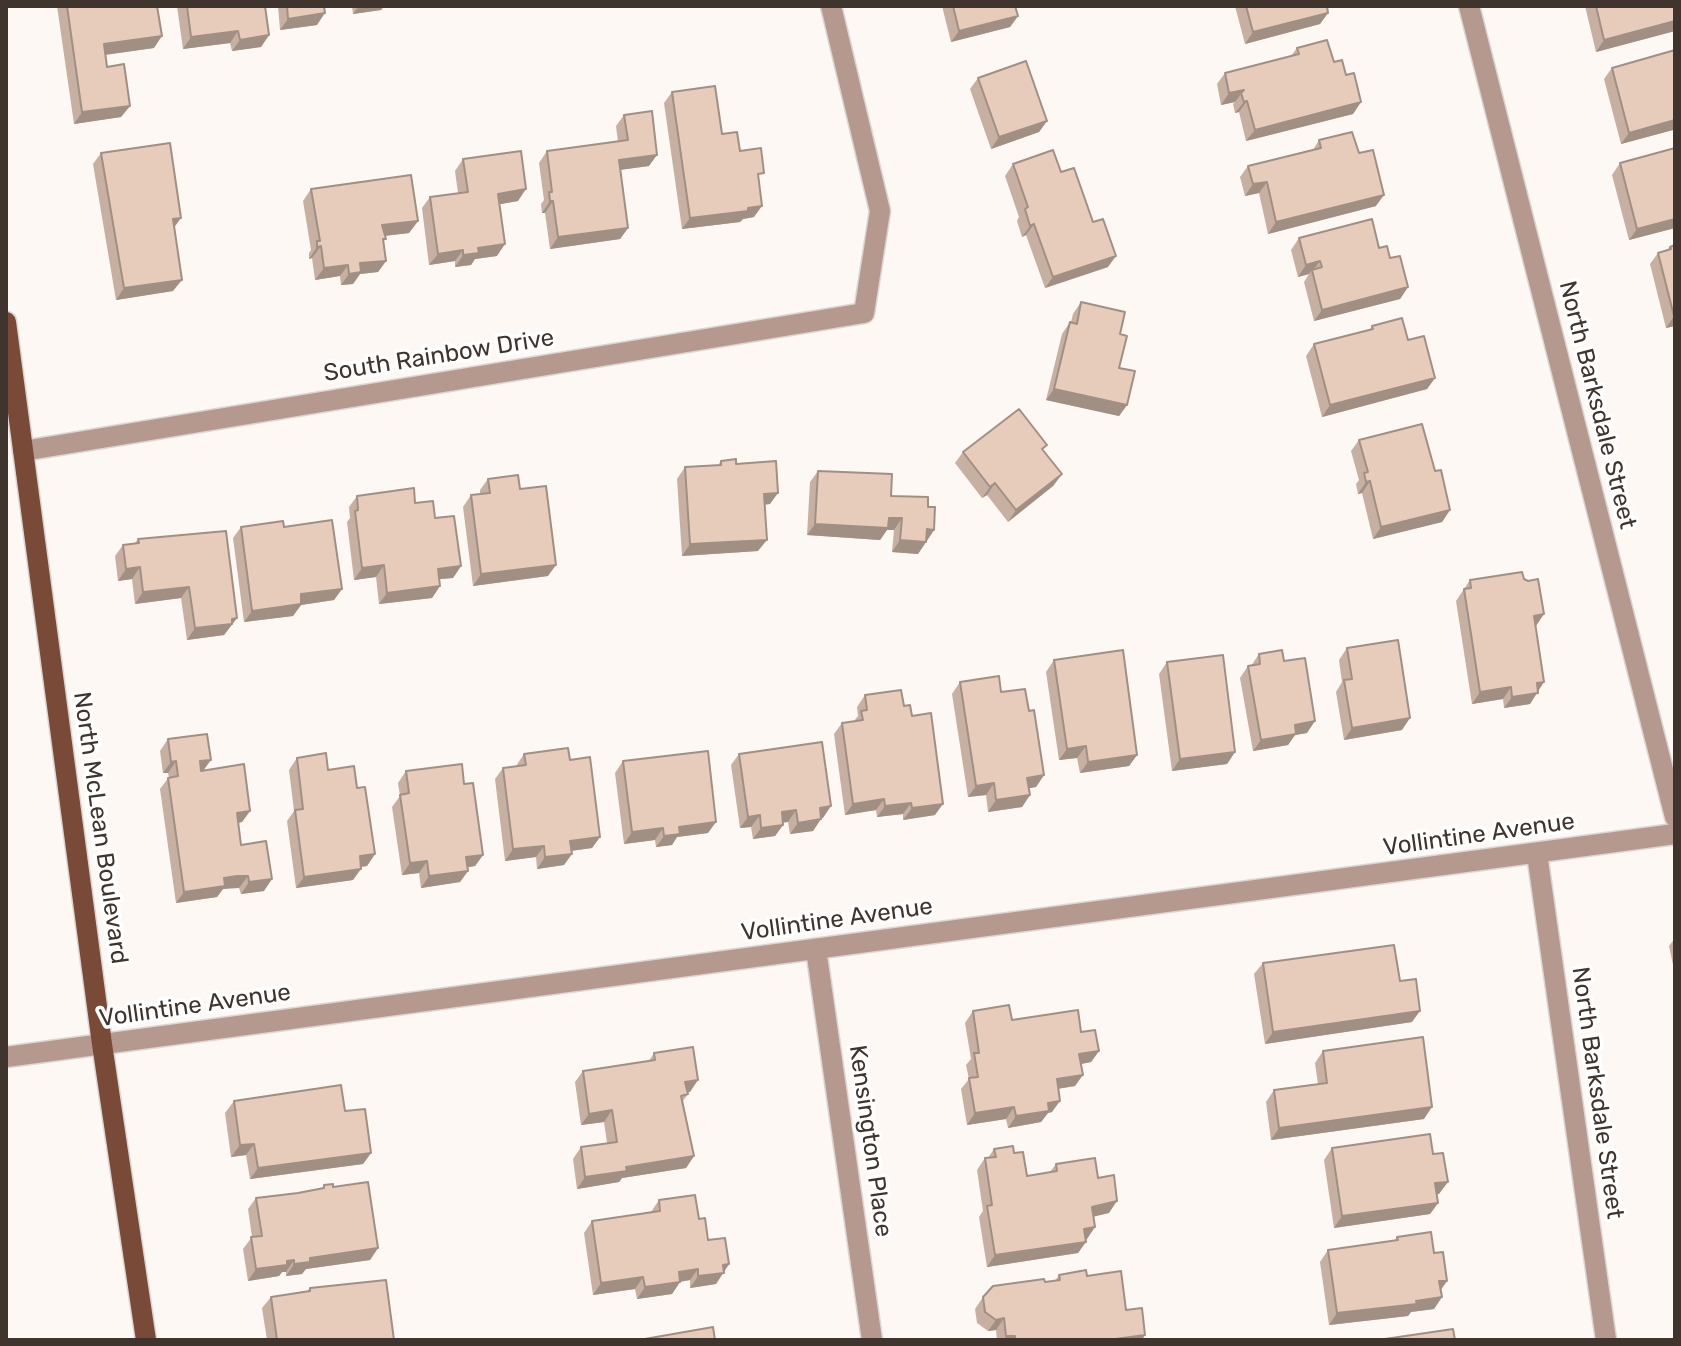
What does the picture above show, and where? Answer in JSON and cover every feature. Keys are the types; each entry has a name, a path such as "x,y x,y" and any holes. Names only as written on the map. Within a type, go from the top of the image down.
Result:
{"main road":[{"name":"North McLean Boulevard","path":"6,322 102,1044 146,1340"}],"street":[{"name":"South Rainbow Drive","path":"23,451 864,313 880,211 831,6"},
{"name":"North Barksdale Street","path":"1469,6 1675,817"},
{"name":"Vollintine Avenue","path":"6,1057 1675,834"},
{"name":"North Barksdale Street","path":"1537,854 1606,1340"},
{"name":"Kensington Place","path":"816,949 872,1340"}],"building":[{"path":"67,6 157,6 162,36 104,44 107,67 124,64 130,106 82,112"},
{"path":"187,6 265,6 269,35 240,40 238,31 191,37"},
{"path":"287,6 324,6 325,13 288,19"},
{"path":"953,6 1015,6 1018,16 959,31"},
{"path":"1246,6 1327,6 1328,13 1253,32"},
{"path":"1596,6 1675,6 1675,21 1604,40"},
{"path":"1327,40 1334,62 1342,60 1346,75 1354,73 1361,102 1255,130 1247,101 1244,102 1241,93 1244,90 1229,93 1225,73 1299,54 1297,48"},
{"path":"1675,50 1675,120 1629,133 1612,68"},
{"path":"1026,61 1047,121 999,137 978,78"},
{"path":"715,86 722,134 737,132 740,151 761,148 764,173 758,174 762,206 748,208 748,211 690,218 672,92"},
{"path":"652,111 657,155 619,160 628,228 558,237 553,201 550,201 549,192 552,192 547,151 628,140 624,115"},
{"path":"1352,132 1359,153 1373,150 1384,195 1276,222 1267,182 1253,184 1248,166 1321,148 1319,140"},
{"path":"170,143 181,218 173,219 182,280 124,288 101,153"},
{"path":"1675,148 1675,219 1637,229 1620,163"},
{"path":"1053,150 1061,172 1074,168 1093,222 1103,219 1116,256 1053,277 1034,224 1030,226 1025,209 1028,207 1013,164"},
{"path":"521,151 526,189 498,194 505,244 478,248 479,253 463,255 463,250 438,254 430,197 468,192 463,159"},
{"path":"411,175 418,221 382,225 386,239 383,239 386,261 360,263 361,272 349,274 348,265 324,268 321,246 317,247 317,241 320,241 311,189"},
{"path":"1372,219 1379,248 1387,246 1390,258 1400,256 1408,287 1322,310 1312,270 1322,267 1320,261 1306,265 1299,238"},
{"path":"1675,245 1675,316 1674,316 1658,253"},
{"path":"1081,302 1125,312 1120,334 1127,336 1119,368 1135,371 1127,405 1054,389 1070,322 1077,324"},
{"path":"1402,318 1408,340 1424,336 1435,378 1330,405 1314,344"},
{"path":"1019,409 1047,445 1042,449 1062,474 1016,510 995,483 990,487 963,452"},
{"path":"1422,424 1435,471 1441,470 1450,510 1381,527 1370,481 1366,482 1364,473 1368,472 1359,440"},
{"path":"736,459 736,464 776,461 778,493 764,494 767,540 690,544 685,467 721,465 721,461"},
{"path":"818,471 892,474 891,496 928,497 928,507 935,507 934,530 927,529 926,542 900,540 902,518 889,518 888,528 815,524"},
{"path":"518,475 520,489 546,486 556,565 481,574 471,495 490,493 488,479"},
{"path":"414,488 415,503 433,501 435,518 454,516 461,566 438,569 440,586 387,593 384,565 362,568 355,511 358,510 357,496"},
{"path":"332,520 342,589 301,594 301,604 252,611 241,527 283,521 284,527"},
{"path":"226,531 237,618 232,619 232,624 195,628 189,587 143,592 140,567 126,569 123,545 139,543 138,539"},
{"path":"1522,572 1528,581 1538,579 1544,614 1534,616 1544,682 1537,683 1538,693 1512,697 1511,687 1480,692 1464,589 1471,588 1470,580"},
{"path":"1398,640 1410,718 1352,728 1344,680 1352,679 1347,648"},
{"path":"1123,650 1137,755 1088,762 1086,746 1067,749 1054,660"},
{"path":"1282,650 1284,661 1305,658 1315,721 1295,725 1296,734 1261,740 1248,666 1260,664 1259,654"},
{"path":"1223,655 1235,752 1180,759 1167,662"},
{"path":"999,676 1001,692 1025,689 1029,711 1034,710 1044,775 1027,778 1030,795 996,800 994,783 976,786 960,682"},
{"path":"901,690 904,706 910,705 912,716 931,713 943,804 912,808 911,803 885,806 884,799 853,804 842,723 863,720 861,711 867,710 865,695"},
{"path":"207,734 211,760 200,761 201,771 244,764 250,811 237,813 241,845 266,841 272,879 249,882 248,876 237,876 224,878 225,886 184,892 168,778 178,776 176,761 171,762 168,739"},
{"path":"822,742 831,806 820,808 821,819 798,823 796,810 782,812 783,825 761,828 760,815 748,817 739,754"},
{"path":"568,748 570,760 590,757 600,837 570,841 572,854 545,857 544,846 513,849 503,768 526,765 524,754"},
{"path":"708,751 716,822 679,827 680,834 664,836 663,828 632,832 623,761"},
{"path":"326,753 328,770 354,766 357,788 365,787 375,854 360,856 361,869 304,877 295,810 303,809 297,758"},
{"path":"462,764 464,784 473,783 483,855 466,857 468,871 429,876 427,861 410,863 400,795 409,793 406,771"},
{"path":"1394,945 1400,981 1416,979 1420,1011 1273,1032 1263,963"},
{"path":"1009,1005 1012,1020 1078,1010 1081,1032 1095,1030 1099,1051 1079,1054 1083,1075 1057,1079 1060,1101 1048,1103 1049,1111 1016,1116 1014,1107 975,1113 969,1078 978,1077 974,1053 979,1053 973,1011"},
{"path":"1423,1037 1432,1107 1279,1128 1274,1090 1327,1083 1323,1051"},
{"path":"693,1047 698,1080 685,1082 688,1094 681,1096 694,1156 585,1177 581,1147 617,1142 612,1110 589,1114 583,1071 655,1060 654,1053"},
{"path":"341,1085 345,1111 365,1109 371,1153 258,1168 254,1144 240,1145 234,1101"},
{"path":"1430,1134 1433,1154 1443,1153 1448,1182 1435,1183 1438,1203 1342,1216 1332,1148"},
{"path":"1013,1146 1014,1153 1023,1152 1027,1176 1057,1171 1056,1164 1095,1158 1098,1178 1114,1175 1117,1201 1092,1207 1095,1227 1084,1229 1086,1242 995,1255 987,1206 992,1205 985,1158 996,1157 994,1149"},
{"path":"368,1182 378,1248 310,1258 310,1262 294,1264 294,1260 287,1261 287,1265 256,1269 251,1237 262,1236 256,1198 298,1193 324,1188 324,1185 333,1184 333,1187"},
{"path":"695,1195 699,1219 705,1218 708,1240 725,1238 729,1264 723,1265 724,1273 698,1276 698,1269 679,1272 680,1282 645,1287 643,1277 601,1283 592,1221 660,1211 659,1200"},
{"path":"1431,1232 1434,1253 1443,1252 1447,1281 1439,1281 1442,1297 1416,1301 1417,1304 1337,1313 1328,1250"},
{"path":"1086,1270 1087,1276 1121,1271 1126,1310 1142,1308 1145,1335 1108,1340 1015,1340 1015,1336 1006,1336 1004,1318 996,1320 985,1312 983,1297 993,1286 1044,1279 1045,1282 1060,1280 1059,1275"},
{"path":"386,1280 394,1340 277,1340 271,1297 310,1291 310,1288"},
{"path":"713,1327 715,1340 639,1340"},
{"path":"1453,1329 1455,1340 1378,1340"}]}
